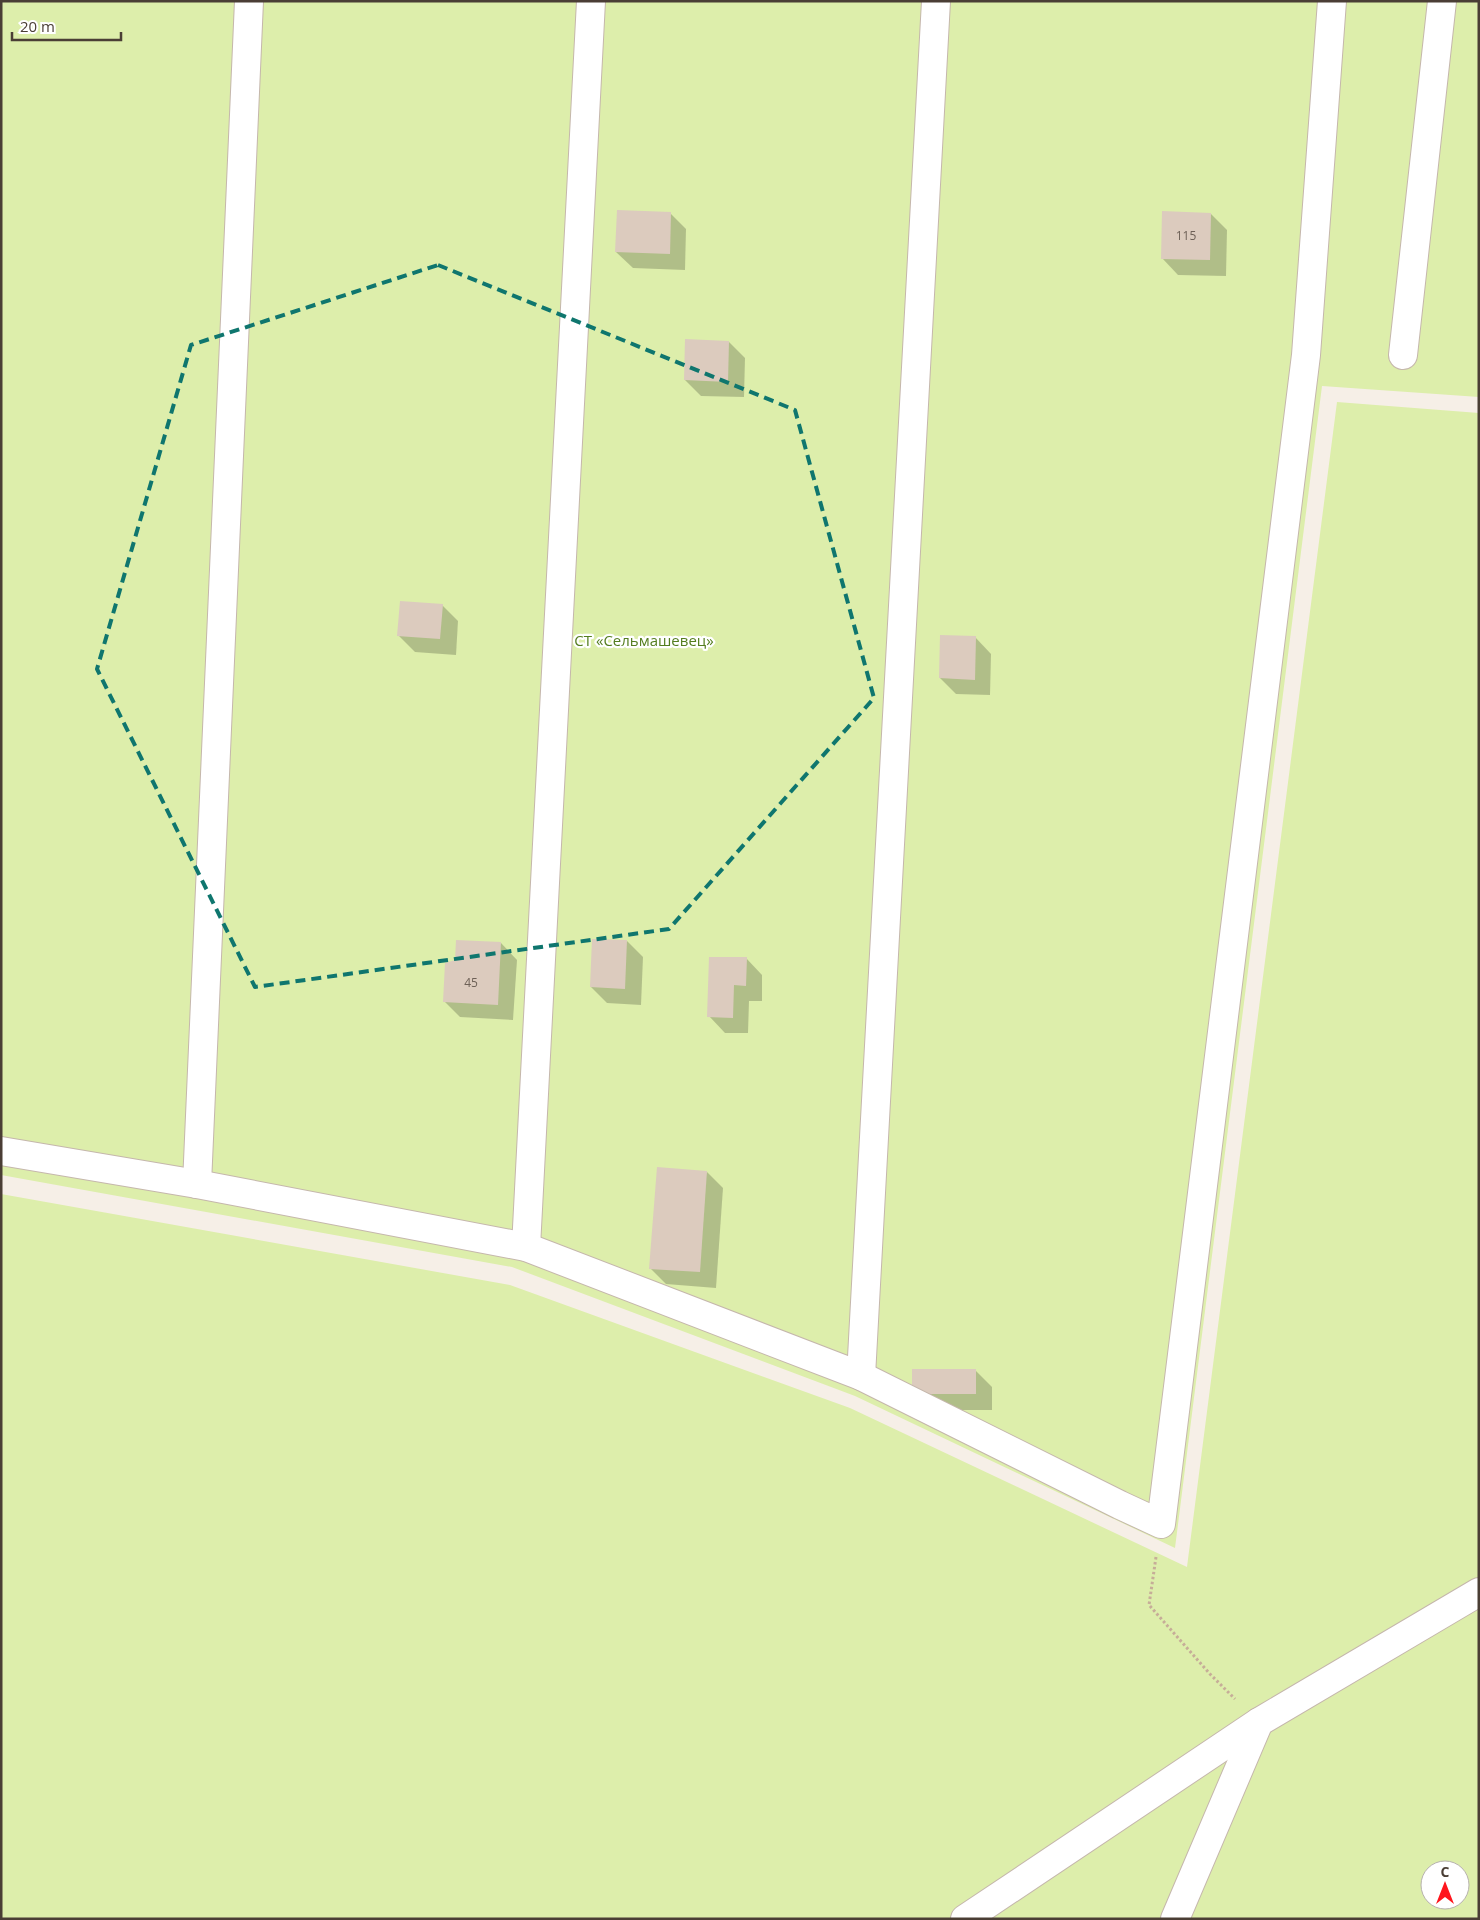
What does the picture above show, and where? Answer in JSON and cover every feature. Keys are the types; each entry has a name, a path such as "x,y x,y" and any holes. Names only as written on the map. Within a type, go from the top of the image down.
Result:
{"street":[{"path":"197,1184 249,1"},
{"path":"526,1247 591,1"},
{"path":"861,1376 936,1"},
{"path":"1,1150 197,1184 526,1247 861,1376 1120,1506 1161,1524 1306,355 1332,1"},
{"path":"1402,355 1442,1"},
{"path":"965,1919 1259,1722 1479,1592"},
{"path":"1175,1919 1259,1722"}],"path":[{"path":"1161,1524 1149,1605 1210,1674 1259,1722"}],"highlighted area":[{"path":"438,265 795,410 874,698 669,929 255,987 97,669 191,345"}],"green space":[{"name":"СТ «Сельмашевец»","path":"1,1 1479,1 1479,397 1322,386 1175,1548 855,1396 512,1267 1,1175"},
{"path":"1337,402 1479,413 1479,1919 1,1919 1,1194 510,1285 850,1408 1187,1567"}],"building":[{"path":"617,210 671,212 670,254 615,252"},
{"path":"1162,211 1211,213 1210,260 1161,259"},
{"path":"685,339 729,341 728,382 684,380"},
{"path":"400,601 443,604 440,639 397,636"},
{"path":"940,635 976,636 975,680 939,678"},
{"path":"592,939 627,940 625,989 590,987"},
{"path":"456,940 501,942 498,1005 443,1002 445,963 455,960"},
{"path":"709,957 747,957 746,986 734,985 733,1018 707,1017"},
{"path":"657,1167 707,1171 700,1272 649,1269"},
{"path":"912,1369 976,1369 976,1394 912,1394"}]}
